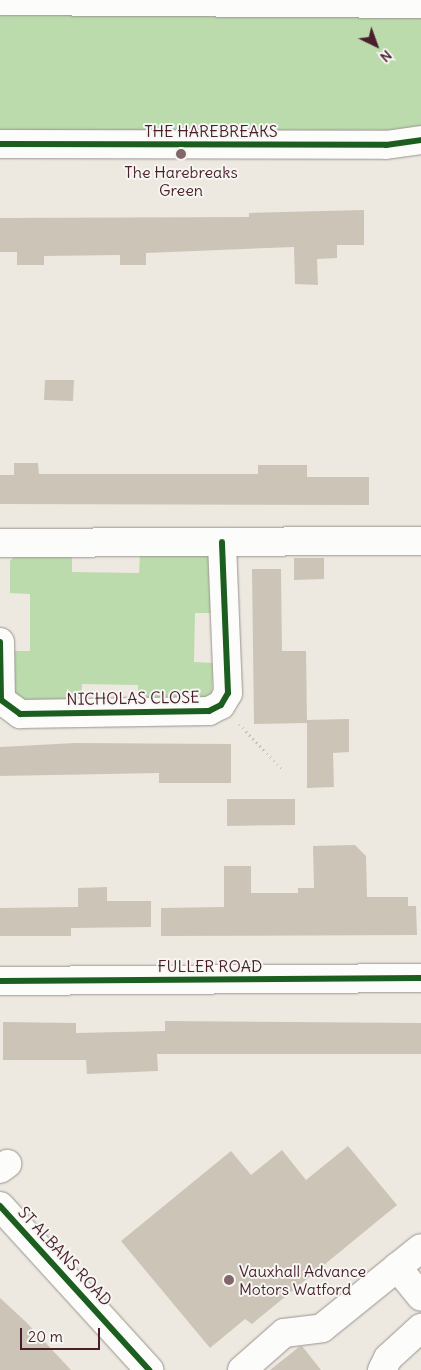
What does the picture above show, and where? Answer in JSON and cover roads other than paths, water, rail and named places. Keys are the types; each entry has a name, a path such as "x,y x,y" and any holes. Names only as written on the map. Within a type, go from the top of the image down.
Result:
{"street":[{"path":"0,1 420,3"},
{"name":"THE HAREBREAKS","path":"0,144 386,145 421,140"},
{"path":"0,542 421,541"},
{"name":"NICHOLAS CLOSE","path":"0,642 1,700 3,711 20,714 209,711 221,705 228,693 222,542"},
{"name":"FULLER ROAD","path":"0,981 421,978"},
{"name":"ST ALBANS ROAD","path":"0,1206 149,1370"},
{"path":"242,1370 284,1334 322,1328 421,1248"},
{"path":"397,1267 421,1297"},
{"path":"382,1370 388,1358 421,1328"}],"place":[{"name":"The Harebreaks Green","path":"181,154"},
{"name":"Vauxhall Advance Motors Watford","path":"229,1280"}]}
